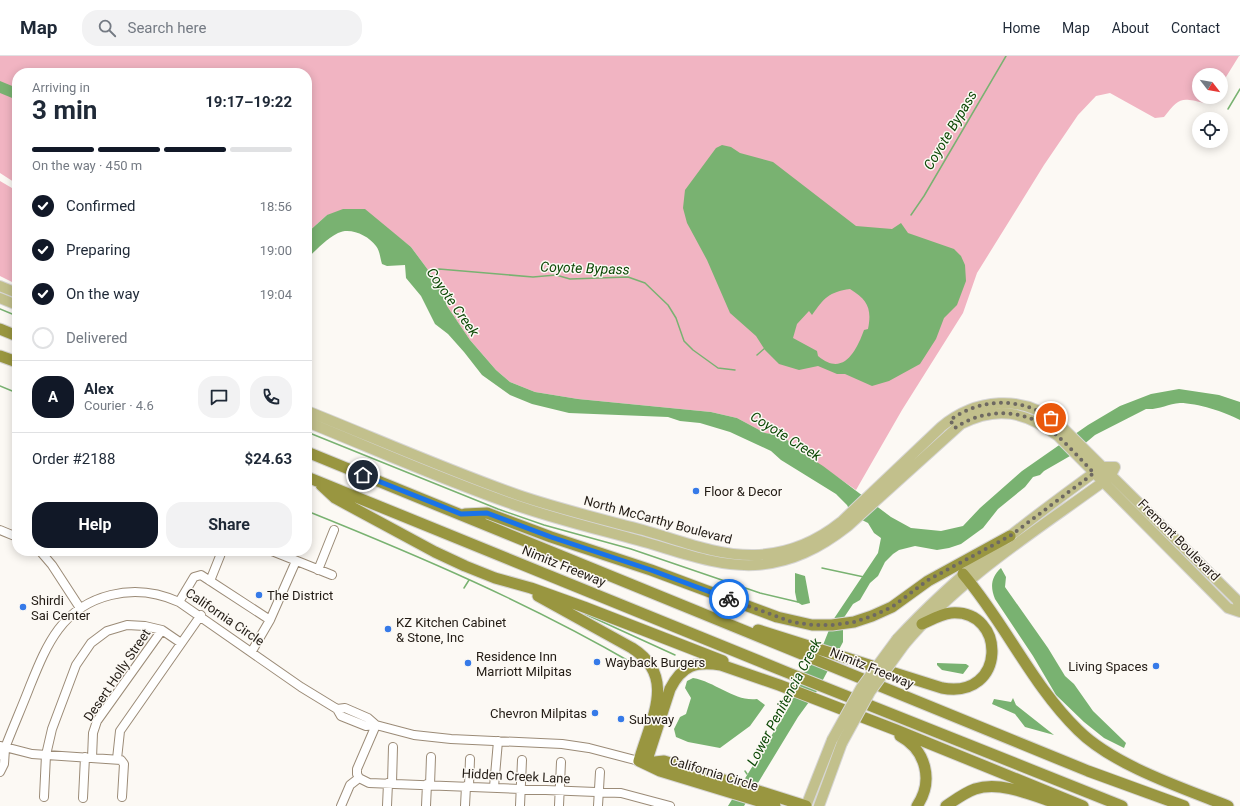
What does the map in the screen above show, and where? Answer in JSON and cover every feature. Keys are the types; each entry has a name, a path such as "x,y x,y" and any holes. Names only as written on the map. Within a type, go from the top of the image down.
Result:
{"highway":[{"path":"0,329 12,334"},
{"path":"0,356 12,360"},
{"name":"Nimitz Freeway","path":"312,454 658,596 800,649 841,671 1088,771 1184,806"},
{"path":"312,479 335,498 435,552 495,578 521,587 643,655 652,666 657,677 657,700 642,762"},
{"name":"Nimitz Freeway","path":"312,479 786,672 1122,806"},
{"path":"461,514 487,513 551,537 651,570 792,622 832,625 854,622 892,607 928,580 1010,536"},
{"path":"966,578 1059,708 1086,737 1103,750 1130,765 1228,806"},
{"path":"521,587 531,588 676,641 779,685 1084,806"},
{"path":"800,649 848,658 948,689 968,687 985,675 991,662 992,649 989,635 981,624 970,616 957,613 943,615 922,624"},
{"path":"642,762 670,689 676,678 685,669 696,664 709,663 721,665 779,685"},
{"path":"865,719 908,741 921,757 926,772 926,780 924,795 917,806"},
{"name":"California Circle","path":"642,762 664,761 725,786 762,797 806,806"},
{"path":"946,806 969,792 991,787 1009,789 1064,806"},
{"name":"California Circle","path":"762,797 774,806"}],"main road":[{"path":"0,286 12,291"},
{"path":"0,298 12,303"},
{"name":"North McCarthy Boulevard","path":"312,424 517,506 715,561 754,565 784,561 805,553 831,540 845,524 897,474 967,410 977,406 1008,403 1027,406 1044,413 1061,433 1107,478"},
{"name":"North McCarthy Boulevard","path":"312,413 516,494 718,551 744,555 772,554 799,547 845,524"},
{"path":"386,454 390,444"},
{"path":"806,806 861,688 940,594 966,578 997,558 1107,478 1115,467 1098,470 1010,536 966,578 922,624 900,642"},
{"name":"Fremont Boulevard","path":"1107,478 1237,600 1240,607"},
{"name":"Fremont Boulevard","path":"1107,478 1228,608 1240,612"},
{"path":"596,528 598,518"},
{"path":"819,806 837,741"}],"street":[{"path":"0,530 12,535"},
{"path":"318,570 334,530"},
{"path":"44,556 52,565 80,608"},
{"path":"210,581 220,556"},
{"path":"285,556 332,575"},
{"path":"252,651 270,620 296,561"},
{"path":"179,602 194,577 201,576 270,620"},
{"name":"California Circle","path":"0,772 4,764 2,750 50,641 58,628 80,608 105,596 135,591 165,596 179,602 200,615 302,687 337,709 345,708 368,718 376,725 432,737 583,747 642,762"},
{"path":"117,759 120,731 200,615"},
{"path":"44,797 46,755 52,729 76,665 91,643 107,632 127,625 145,626 162,630 181,642"},
{"name":"Desert Holly Street","path":"83,798 93,733 97,721 162,630"},
{"path":"341,806 350,785 359,778 356,774 357,769 376,725"},
{"path":"494,787 498,741"},
{"path":"387,806 393,747"},
{"path":"2,750 32,754 121,760 124,764 122,797"},
{"path":"426,806 431,757"},
{"path":"466,806 470,759"},
{"path":"520,806 522,760"},
{"path":"559,806 561,762"},
{"path":"598,806 600,772"},
{"name":"Hidden Creek Lane","path":"359,778 369,782 621,793 670,806"}],"shaded area":[{"path":"0,56 1239,56 1228,74 1228,68 1192,68 1192,100 1185,100 1177,103 1164,117 1155,118 1110,93 1096,96 1078,115 1044,165 977,273 963,313 902,410 856,490 795,448 792,443 779,435 765,433 737,418 711,412 578,399 535,392 510,382 496,370 470,340 447,306 440,286 411,247 393,233 327,215 312,228 312,68 12,68 12,181 0,173"},
{"path":"0,81 12,86 12,98 0,93"},
{"path":"722,145 731,147 740,153 773,162 856,226 892,229 901,223 908,233 954,249 961,256 965,265 966,281 957,305 944,318 936,339 920,364 889,381 872,386 845,374 837,374 818,366 799,370 779,364 765,350 756,336 730,313 707,260 687,223 683,208 685,190 716,148","holes":["850,289 865,301 869,310 869,322 868,329 864,330 853,353 847,359 841,363 835,364 827,362 818,356 817,351 793,338 797,324 809,311 812,315 820,304 832,294"]},
{"path":"0,181 12,188 12,282 0,276"},
{"path":"343,209 365,209 411,247 440,286 447,306 470,340 496,370 510,382 535,392 578,399 711,412 737,418 765,433 779,435 792,443 795,448 823,466 891,517 911,528 941,531 963,526 980,508 1022,471 1088,425 1120,406 1151,394 1179,389 1219,395 1240,402 1240,420 1211,408 1187,403 1180,403 1155,409 1146,409 1095,435 1070,456 1044,471 1040,475 1033,477 1025,487 998,509 983,528 961,544 937,550 915,546 899,550 893,554 885,562 878,576 870,583 860,600 853,604 843,619 843,642 817,691 798,717 744,806 728,806 791,704 800,677 819,655 833,620 878,553 881,538 874,533 868,523 852,515 847,505 836,494 781,460 771,451 730,432 700,423 680,421 668,417 569,413 532,404 510,395 482,375 448,334 435,324 421,296 406,278 405,265 387,266 382,264 377,248 373,242 364,235 343,231 329,238 312,254 312,228 327,215"},
{"path":"520,501 716,556 746,560 785,558 733,562 519,504"},
{"path":"1001,568 1006,577 1005,587 1048,648 1065,676 1074,684 1093,711 1126,743 1124,748 1104,738 1084,722 1056,695 1033,656 995,599 992,590 992,582 995,575"},
{"path":"795,573 805,576 810,603 802,605 797,602 795,592"},
{"path":"937,663 966,664 969,666 963,674 942,670"},
{"path":"693,678 710,683 741,698 757,699 765,705 750,726 720,748 688,742 676,737 674,729 680,717 686,714 691,698 685,688 687,681"},
{"path":"1013,698 1016,705 1054,735 1025,727 1015,714 992,704 994,699 1011,702"}],"waterway":[{"name":"Coyote Bypass","path":"911,215 924,196 1006,56"},
{"path":"1228,109 1240,89"},
{"name":"Coyote Bypass","path":"428,272 439,269 533,277 556,275 570,279 628,277 645,283 668,305 676,318 684,341 693,350 718,368 735,370"},
{"path":"0,309 12,314"},
{"name":"Coyote Bypass","path":"757,355 765,348"},
{"path":"0,386 12,391"},
{"path":"312,434 498,509 544,525 631,549 760,593 798,602"},
{"path":"312,513 391,545 514,601 634,664"},
{"path":"822,568 864,577"},
{"path":"464,588 469,580"},
{"path":"583,613 675,655"}],"way so far":[{"path":"729,599 792,622 812,625 832,625 854,622 892,607 928,580 1010,536 1094,473 1058,436 1039,422 1024,416 1007,413 989,414 971,419 955,428 950,420 956,415 977,406 998,402 1027,406 1044,413 1051,418"}],"place":[{"name":"Floor & Decor","path":"696,491"},
{"name":"The District","path":"259,595"},
{"name":"Shirdi Sai Center","path":"23,607"},
{"name":"KZ Kitchen Cabinet & Stone, Inc","path":"388,629"},
{"name":"Wayback Burgers","path":"597,662"},
{"name":"Residence Inn Marriott Milpitas","path":"468,663"},
{"name":"Living Spaces","path":"1156,666"},
{"name":"Chevron Milpitas","path":"595,713"},
{"name":"Subway","path":"621,719"}],"route":[{"path":"363,475 461,514 487,513 551,537 651,570 729,599"}],"water label":[{"name":"Coyote Creek","path":"453,302"},
{"name":"Coyote Creek","path":"786,436"},
{"name":"Lower Penitencia Creek","path":"784,702"}]}
